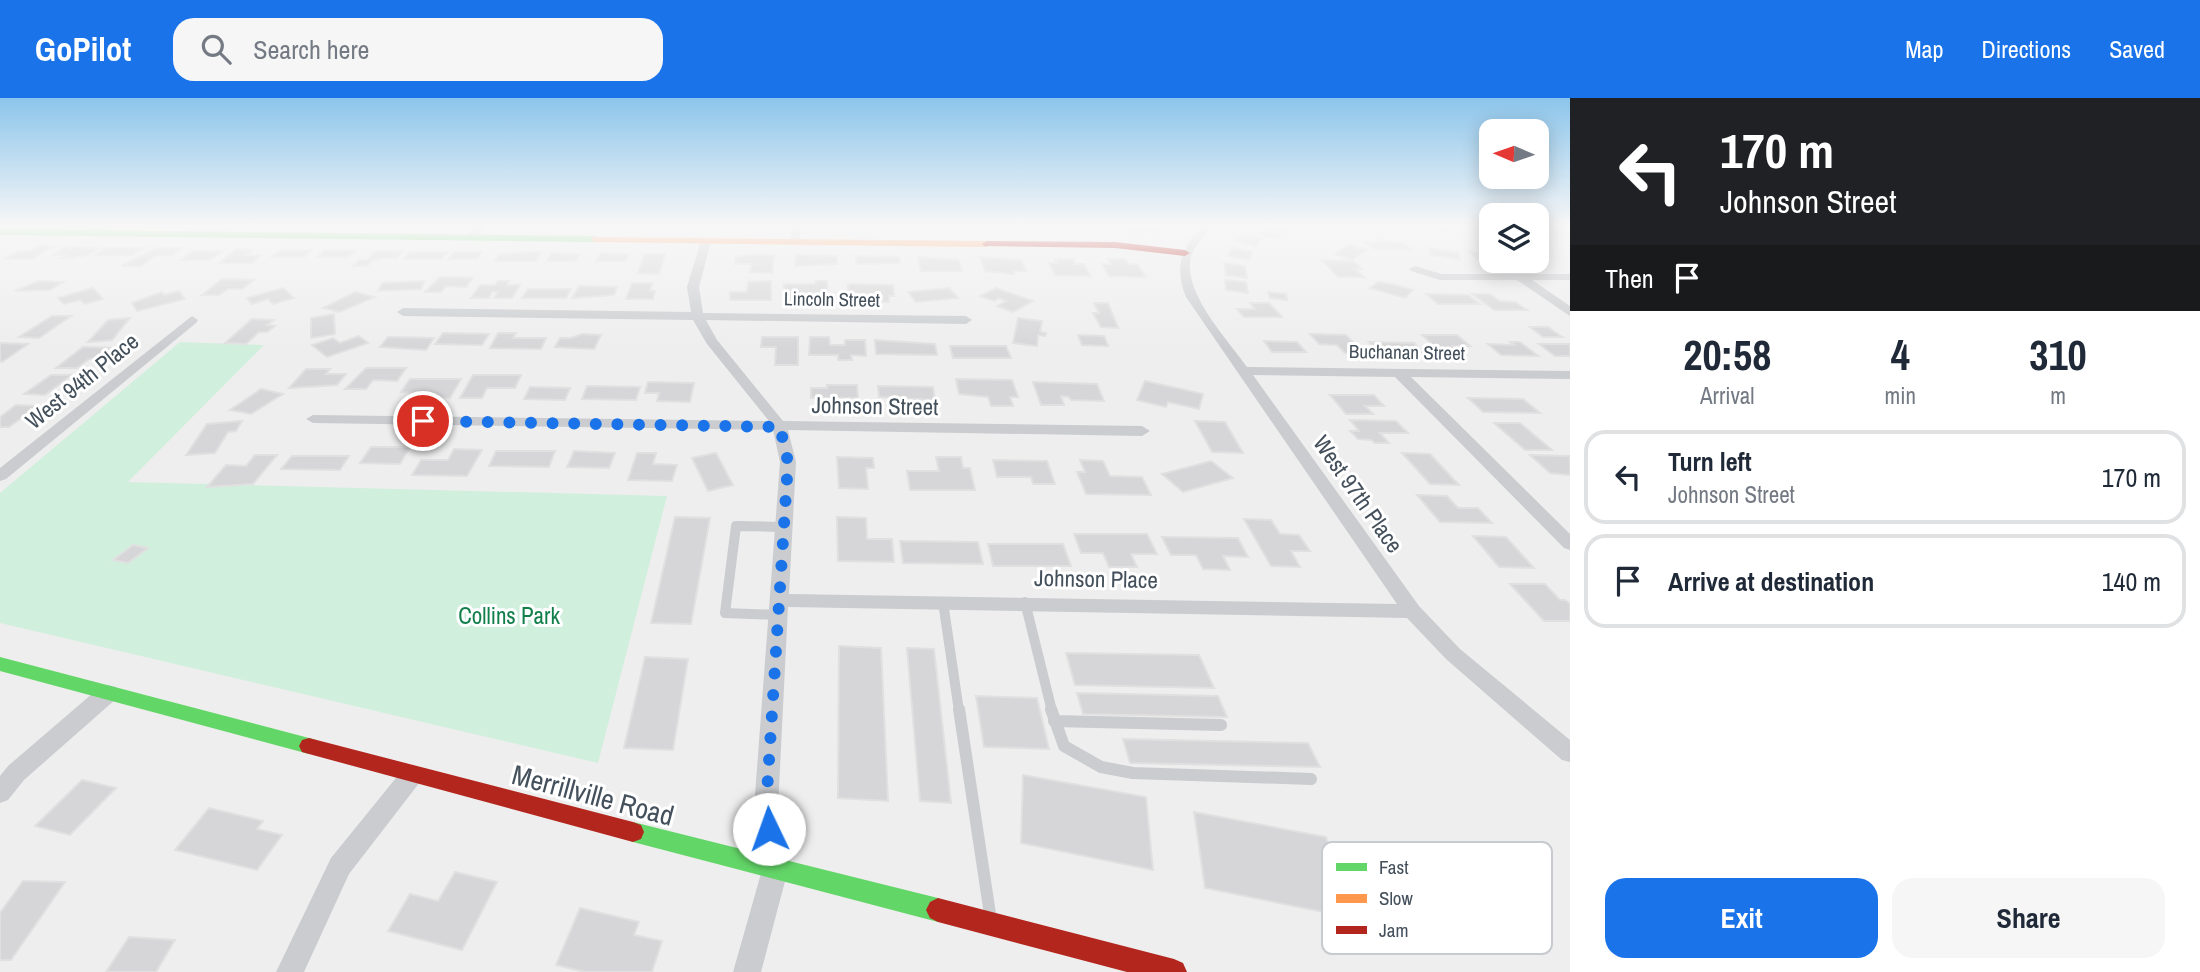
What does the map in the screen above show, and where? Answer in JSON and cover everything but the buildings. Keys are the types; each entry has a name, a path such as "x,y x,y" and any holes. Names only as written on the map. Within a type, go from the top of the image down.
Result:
{"street":[{"path":"698,267 692,289 698,317 722,355 757,392 780,427 788,462 766,808 775,870 747,972"},
{"name":"West 97th Place","path":"1184,267 1184,278 1189,293 1412,611 1453,654 1570,753"},
{"path":"1415,269 1440,277 1570,277"},
{"path":"1520,277 1570,312"},
{"name":"Lincoln Street","path":"402,312 966,320"},
{"name":"West 94th Place","path":"0,476 192,320"},
{"name":"Buchanan Street","path":"1243,371 1570,375"},
{"path":"1398,372 1570,544"},
{"name":"Johnson Street","path":"313,419 1142,431"},
{"name":"Johnson Place","path":"779,607 943,601 1412,611"},
{"name":"Merrillville Road","path":"0,664 412,775 1174,972"},
{"path":"0,793 16,774 108,693"},
{"path":"290,972 340,866 412,775"}],"lane":[{"path":"779,607 726,613 736,526 784,527"},
{"path":"943,601 991,923"},
{"path":"1025,602 1054,721 1064,746 1101,767 1133,774 1311,779"},
{"path":"1054,721 1221,725"}],"green space":[{"name":"Collins Park","path":"180,342 264,345 128,482 667,496 598,763 0,623 0,493"}],"traffic: fast":[{"path":"0,664 309,746"},
{"path":"633,832 938,910"}],"traffic: jam":[{"path":"309,746 633,832"},
{"path":"938,910 1174,972"}],"route":[{"path":"423,421 780,427 788,462 766,808 769,829"}]}
